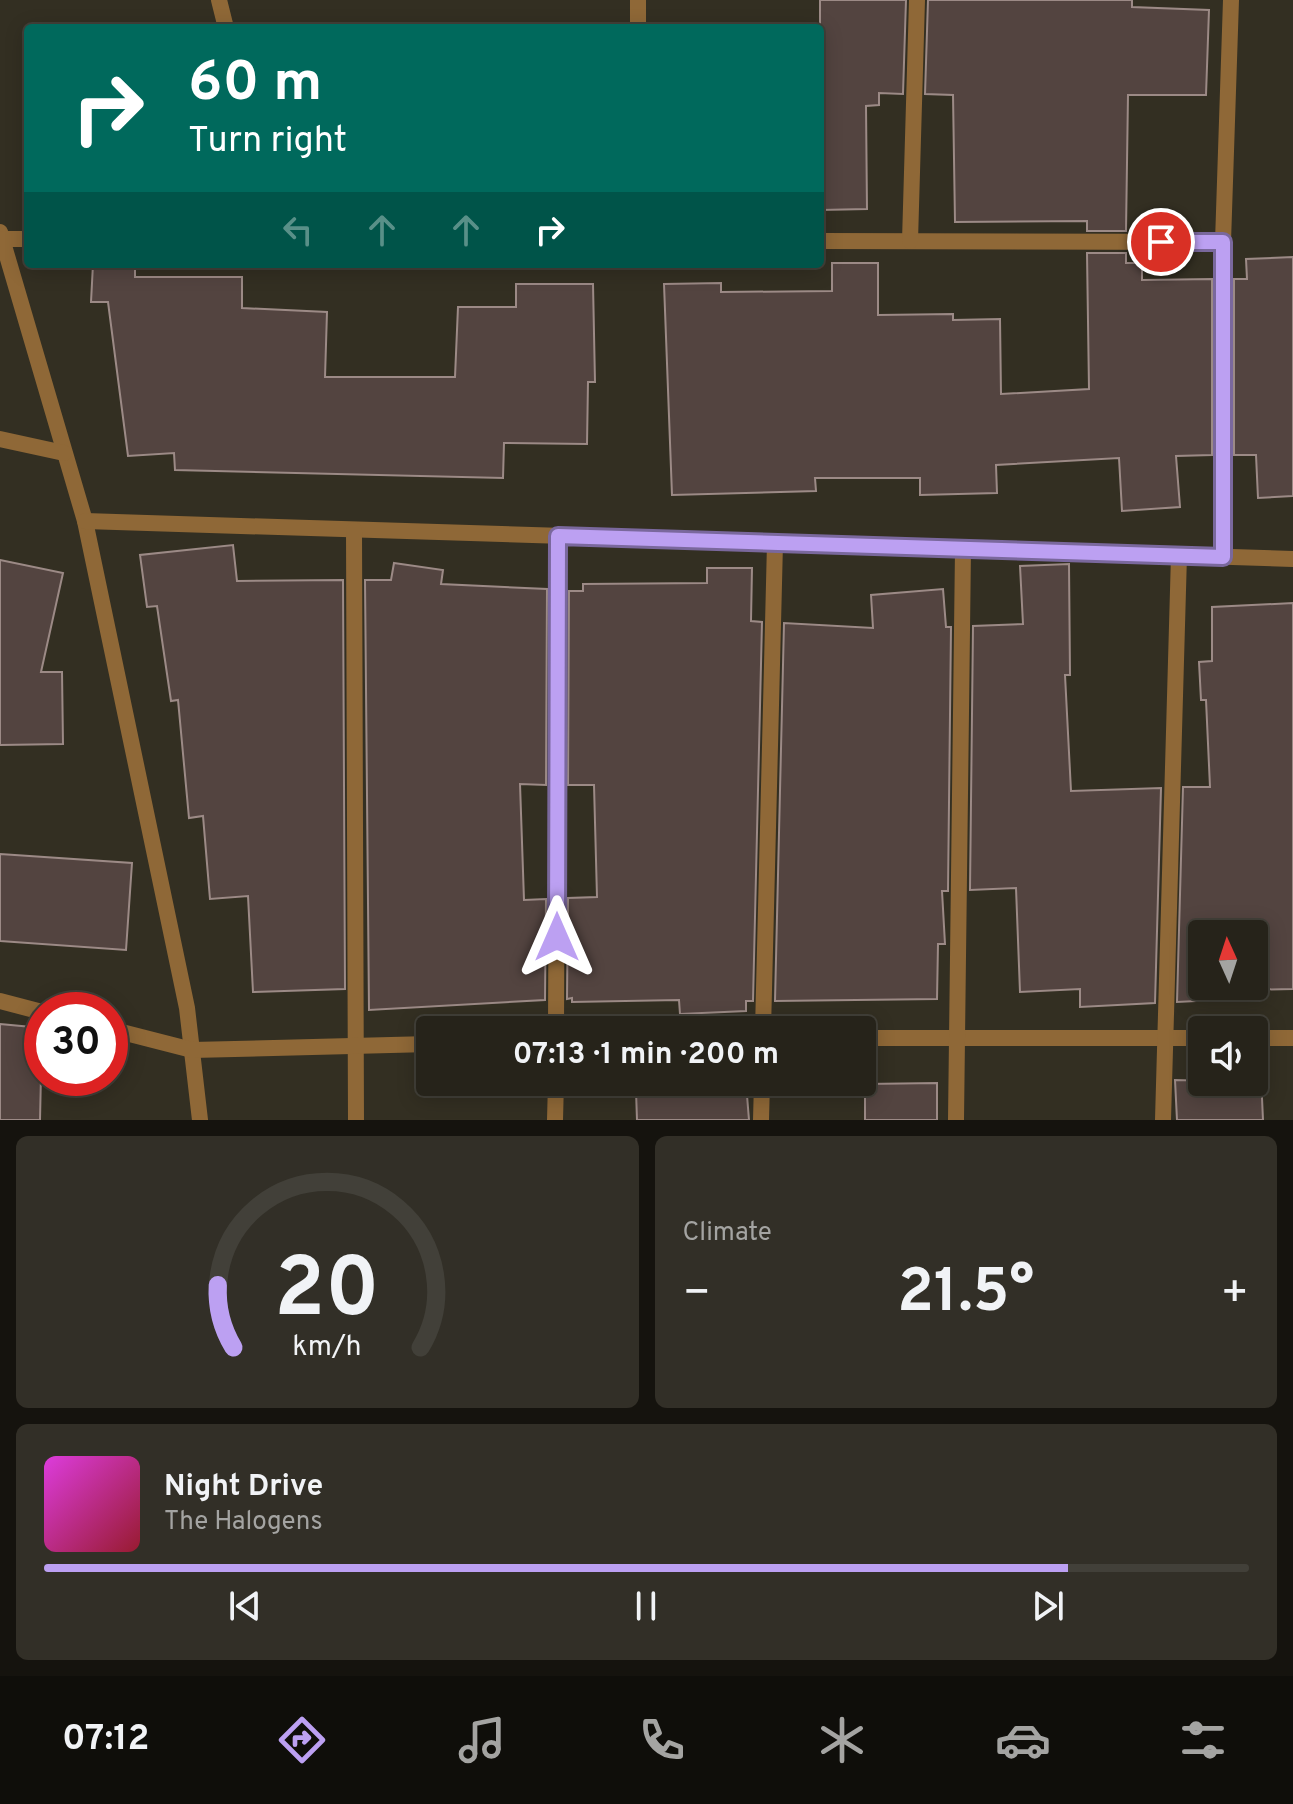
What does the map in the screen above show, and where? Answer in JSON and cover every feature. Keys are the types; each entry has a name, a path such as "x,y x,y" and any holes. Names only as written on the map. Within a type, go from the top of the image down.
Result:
{"street":[{"path":"219,0 225,24"},
{"path":"638,0 638,24"},
{"path":"910,241 917,0"},
{"path":"1223,557 1223,242 1231,0"},
{"path":"24,239 1,236 85,521 187,1008 200,1120"},
{"path":"824,241 1223,242"},
{"path":"0,439 64,453"},
{"path":"85,521 1293,559"},
{"path":"354,530 356,1120"},
{"path":"556,1016 558,536"},
{"path":"763,1016 775,543"},
{"path":"956,1120 963,549"},
{"path":"1163,1120 1179,555"},
{"path":"0,1001 24,1007"},
{"path":"128,1034 192,1050 416,1044"},
{"path":"876,1038 1188,1038"},
{"path":"1268,1038 1293,1038"},
{"path":"555,1120 556,1096"},
{"path":"761,1120 762,1096"}],"building":[{"path":"820,0 906,0 903,94 879,93 879,105 866,106 867,209 824,210 824,24 820,24"},
{"path":"928,0 1132,0 1132,7 1209,10 1206,95 1128,95 1126,231 1087,231 1087,221 955,222 953,95 925,94"},
{"path":"1087,253 1126,253 1126,263 1142,263 1142,280 1212,279 1212,455 1176,456 1180,507 1122,511 1119,458 996,465 997,493 920,495 920,478 815,478 816,491 672,495 664,284 721,283 721,292 832,291 832,263 878,263 878,315 953,314 953,320 1000,319 1001,394 1089,389"},
{"path":"1293,257 1293,496 1258,498 1256,455 1234,455 1234,279 1247,279 1246,259"},
{"path":"93,268 135,268 135,277 242,277 242,308 327,312 325,377 455,377 458,307 516,307 516,284 593,284 595,382 588,382 587,444 504,443 503,478 175,470 174,453 128,456 108,302 91,302"},
{"path":"233,545 237,581 343,580 345,989 253,992 248,896 210,899 203,816 189,818 178,700 171,701 157,606 147,607 140,555"},
{"path":"0,560 63,573 41,672 62,672 63,744 0,745"},
{"path":"394,563 443,570 441,584 547,589 546,785 520,784 524,900 546,899 545,1000 369,1010 365,580 391,580"},
{"path":"1069,564 1070,675 1065,675 1071,791 1161,788 1155,1003 1080,1007 1080,989 1020,992 1016,888 970,890 973,626 1023,624 1020,566"},
{"path":"707,568 752,568 751,621 762,622 753,1001 746,1001 746,1011 680,1014 679,1000 572,1002 572,998 567,999 568,898 597,897 594,785 568,785 569,591 583,591 583,584 707,583"},
{"path":"943,589 946,627 951,627 948,891 942,891 945,944 938,944 937,999 775,1001 784,623 873,628 871,595"},
{"path":"1293,603 1293,989 1268,989 1268,920 1188,920 1188,1000 1216,1000 1177,1002 1183,787 1210,787 1206,700 1201,700 1199,662 1212,661 1212,607"},
{"path":"0,854 132,863 126,950 0,941"},
{"path":"0,1024 24,1026 24,1096 41,1096 40,1120 0,1120"},
{"path":"1175,1080 1188,1080 1188,1096 1262,1096 1263,1120 1177,1120"},
{"path":"937,1083 937,1120 865,1120 865,1096 876,1096 876,1084"},
{"path":"636,1096 747,1096 749,1120 637,1120"}],"route":[{"path":"557,937 558,536 1223,557 1223,242 1161,242"}]}
